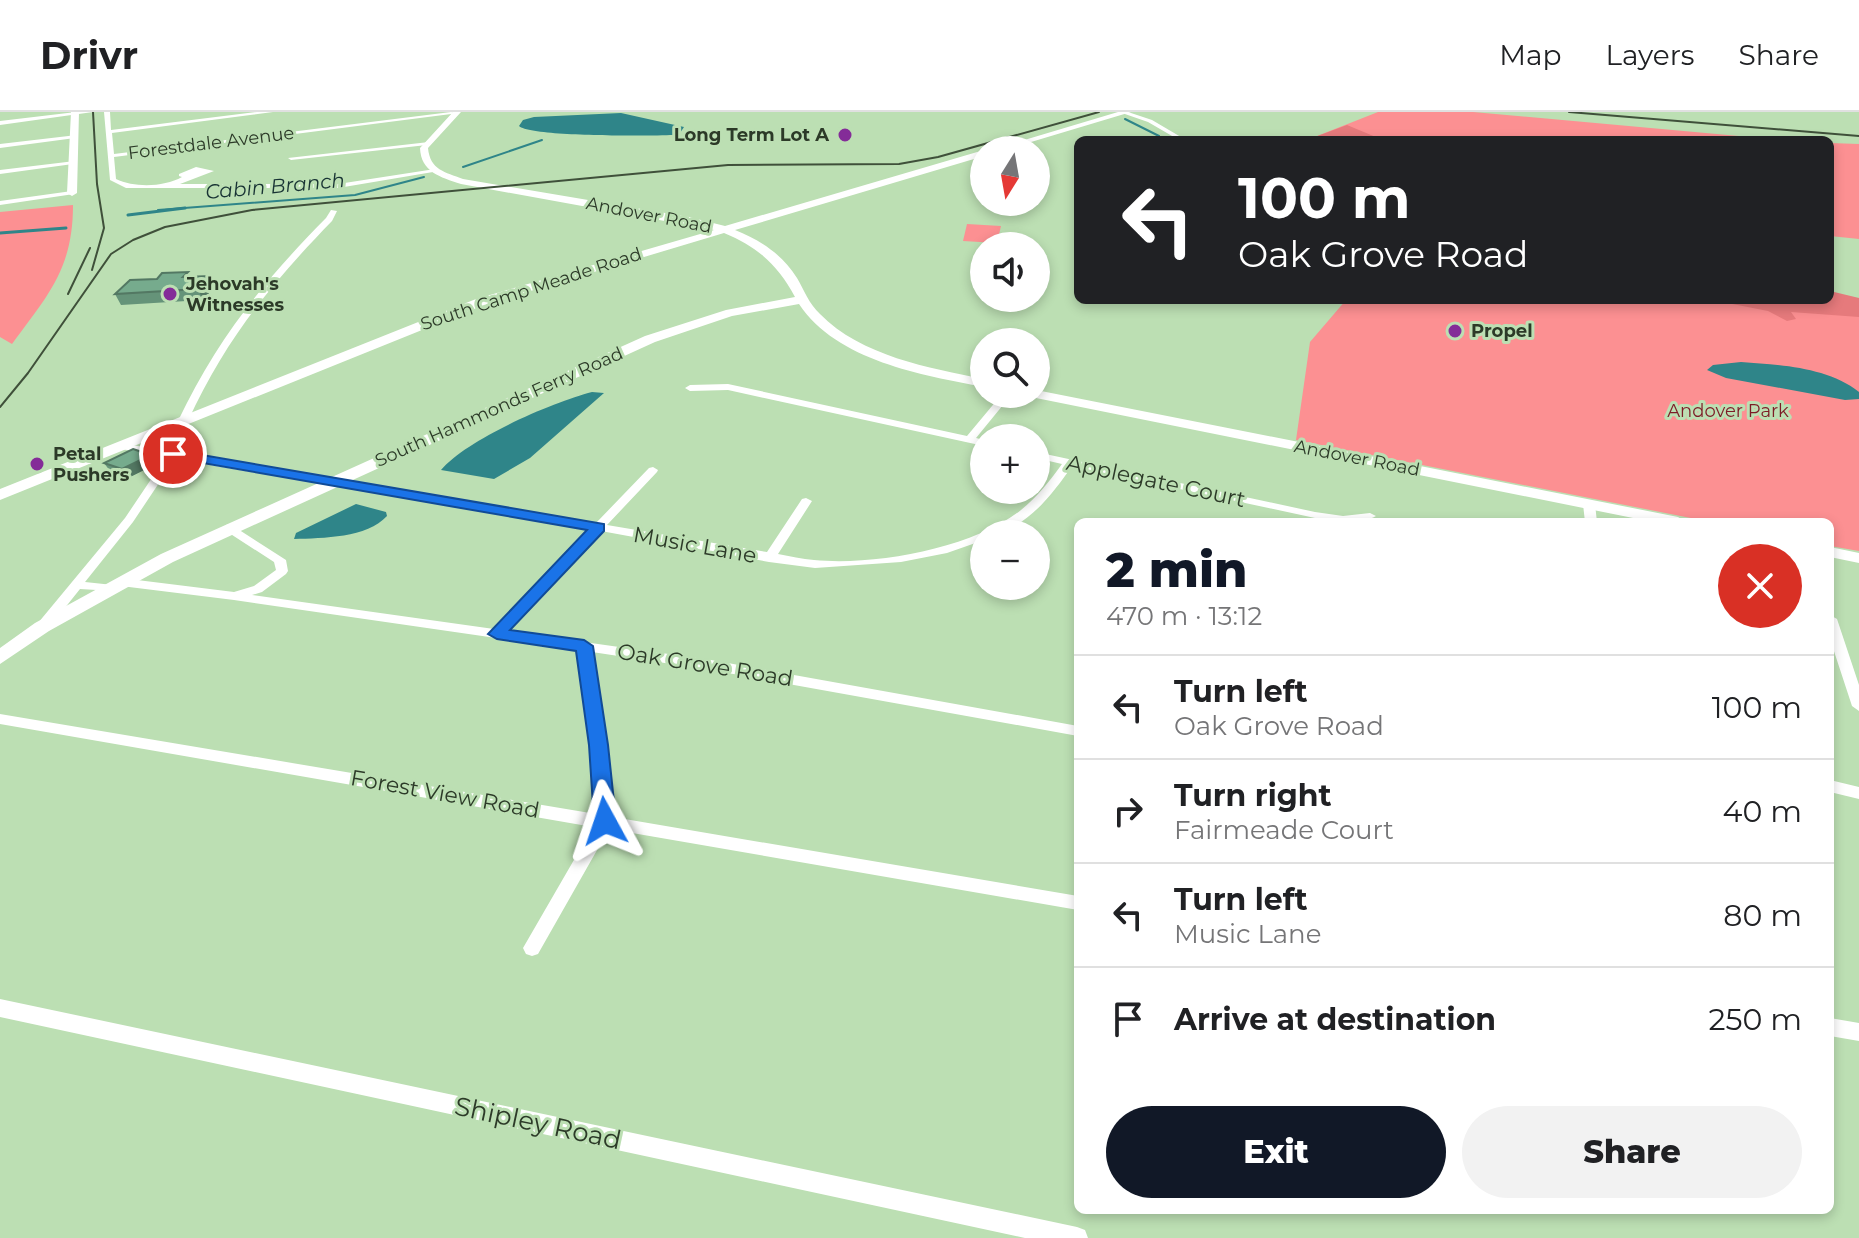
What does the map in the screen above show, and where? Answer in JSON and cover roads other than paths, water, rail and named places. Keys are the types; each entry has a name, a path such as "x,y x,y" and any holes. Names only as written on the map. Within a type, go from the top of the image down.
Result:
{"main road":[{"path":"433,170 424,157 427,143 457,112"},
{"path":"1043,136 1126,112"},
{"path":"72,193 75,113"},
{"name":"South Camp Meade Road","path":"0,495 480,302 970,157"},
{"name":"Andover Road","path":"433,170 489,187 694,221 722,229 753,244 779,262 800,300 822,324 866,349 914,367 970,380"},
{"path":"692,238 697,227 694,221"},
{"name":"South Hammonds Ferry Road","path":"0,658 42,627 115,585 230,528 661,334 730,313 800,300"},
{"name":"Andover Road","path":"1050,397 1658,518"},
{"path":"1834,553 1859,558"}],"street":[{"path":"0,123 90,112"},
{"path":"107,112 113,180 117,184 170,187 338,186 433,170"},
{"path":"109,132 270,112"},
{"name":"Forestdale Avenue","path":"110,156 457,112"},
{"path":"1126,112 1176,136"},
{"path":"0,146 75,136"},
{"path":"291,158 427,143"},
{"path":"0,172 73,162"},
{"path":"170,187 188,177"},
{"path":"0,203 72,193"},
{"path":"183,421 203,375 237,320 333,211"},
{"path":"690,388 728,387 969,440 995,408"},
{"name":"Music Lane","path":"120,446 815,564 854,564 934,553 970,541"},
{"path":"42,627 129,520 173,454"},
{"name":"Applegate Court","path":"1050,458 1336,518"},
{"name":"Music Lane","path":"1017,520 1046,496 1069,462"},
{"path":"497,634 653,470"},
{"path":"769,558 806,501"},
{"path":"1589,504 1591,518"},
{"name":"Applegate Court","path":"1352,518 1370,516"},
{"path":"230,528 280,560 283,566 282,571 258,589 234,596"},
{"name":"Oak Grove Road","path":"75,585 115,585 234,596 584,646 767,674 1074,730"},
{"path":"1834,631 1859,706"},
{"path":"532,948 605,821 599,745 584,646"},
{"name":"Forest View Road","path":"0,719 1074,902"},
{"path":"1834,787 1859,793"},
{"name":"Shipley Road","path":"0,1008 1016,1232 1077,1238"},
{"path":"1834,1028 1859,1032"}],"water":[{"path":"621,113 684,127 680,133 673,135 617,135 545,132 519,126 523,120 534,117"},
{"path":"1741,362 1818,372 1859,392 1859,399 1845,400 1726,378 1707,370 1713,365"},
{"path":"592,392 604,393 530,458 494,479 441,470 453,458 490,434 534,413"},
{"path":"356,504 386,512 387,516 356,533 294,539 296,533"}],"waterway":[{"name":"Cabin Branch","path":"1125,119 1159,136"},
{"name":"Cabin Branch","path":"463,167 542,140"},
{"name":"Cabin Branch","path":"158,210 355,195 424,177"},
{"name":"Cabin Branch","path":"128,215 185,208"},
{"name":"Cabin Branch","path":"0,233 66,228"}],"tram line":[{"path":"92,270 104,228 97,184 93,112"},
{"path":"0,407 28,373 111,254 133,240 165,227 252,210 728,165 899,164 938,157 1099,112"},
{"path":"1569,112 1859,136"},
{"path":"68,294 90,248"}],"place":[{"name":"Long Term Lot A","path":"845,135"},
{"name":"Jehovah's Witnesses","path":"170,294"},
{"name":"Propel","path":"1455,331"},
{"name":"Petal Pushers","path":"37,464"}],"park label":[{"name":"Andover Park","path":"1728,411"}]}
